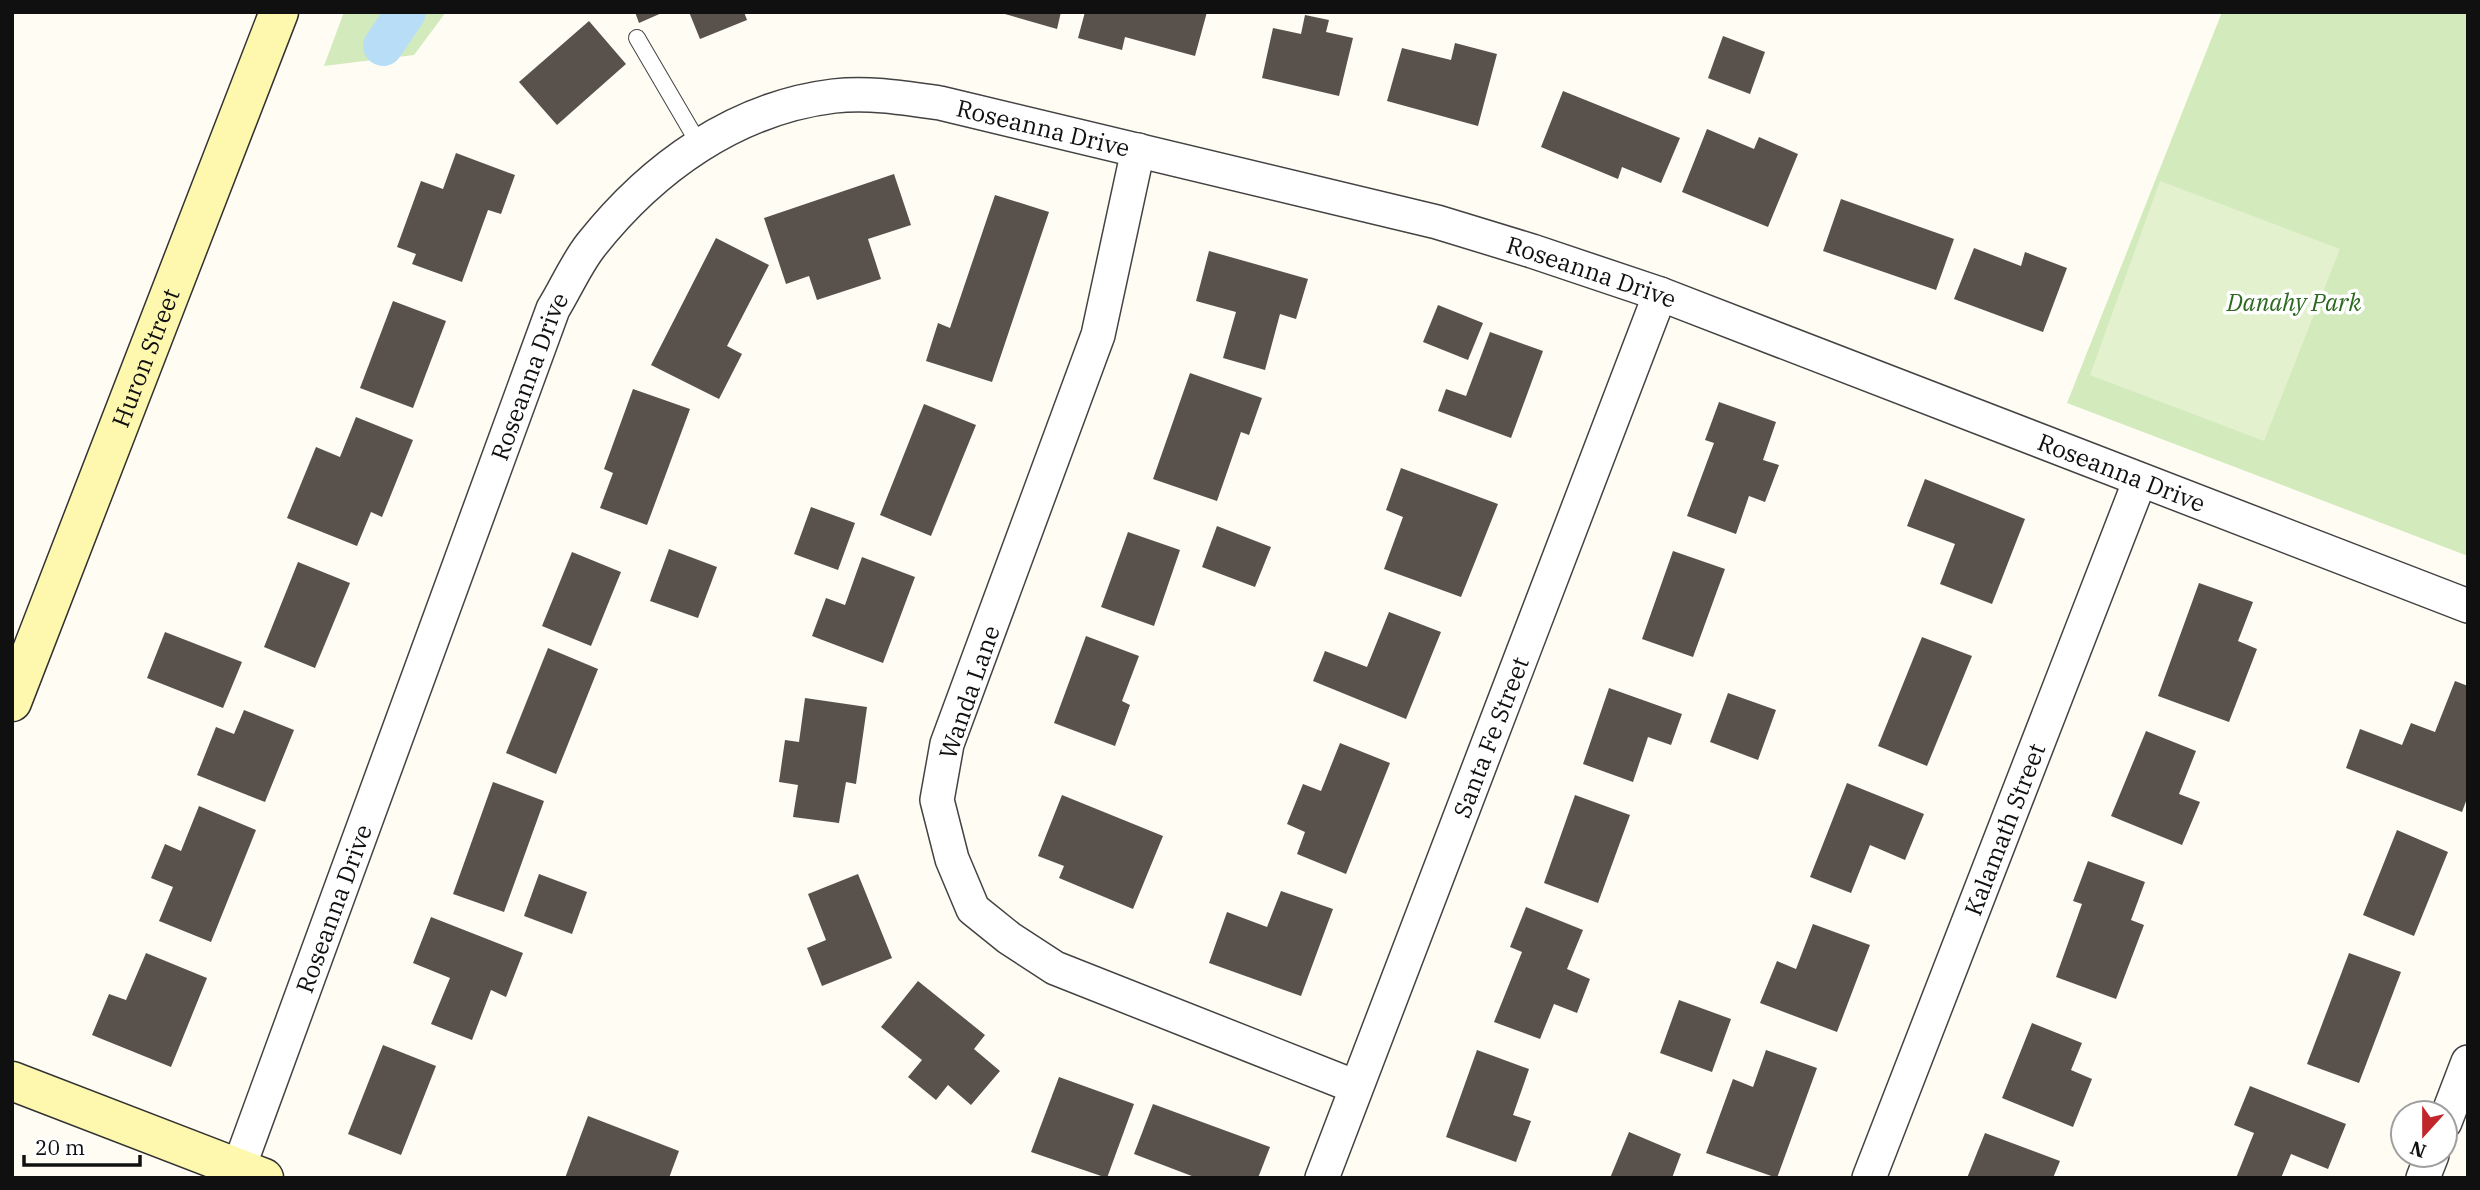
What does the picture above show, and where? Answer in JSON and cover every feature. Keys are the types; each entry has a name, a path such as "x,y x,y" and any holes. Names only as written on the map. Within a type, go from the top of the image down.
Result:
{"main road":[{"name":"Huron Street","path":"12,702 279,12"},
{"path":"12,1081 246,1175"}],"street":[{"name":"Roseanna Drive","path":"246,1175 553,309 590,247 642,190 715,134 776,110 834,96 881,95 940,103 1437,222 1660,294 2468,606"},
{"name":"Wanda Lane","path":"1138,150 1098,335 947,744 937,800 952,859 973,909 1009,938 1055,968 1356,1087"},
{"name":"Santa Fe Street","path":"1322,1178 1660,294"},
{"name":"Kalamath Street","path":"1868,1178 2140,480"},
{"path":"2454,1099 2468,1062"}],"lane":[{"path":"637,38 699,145"}],"green space":[{"path":"344,12 446,12 414,55 324,66"},
{"name":"Danahy Park","path":"2222,12 2468,12 2468,556 2067,403"},
{"path":"2160,181 2340,249 2264,441 2090,375"}],"building":[{"path":"635,12 664,12 639,23"},
{"path":"689,12 744,12 747,20 700,39"},
{"path":"998,12 1061,12 1057,29"},
{"path":"1085,12 1207,12 1195,56 1125,37 1122,50 1078,38"},
{"path":"1305,15 1329,20 1326,32 1353,38 1339,96 1262,78 1273,28 1301,34"},
{"path":"589,21 626,64 557,125 519,82"},
{"path":"1723,36 1765,52 1750,94 1708,78"},
{"path":"1455,43 1497,54 1478,126 1387,101 1402,48 1451,60"},
{"path":"1563,91 1680,138 1661,183 1622,167 1618,179 1541,147"},
{"path":"1707,129 1754,149 1759,137 1798,154 1768,227 1682,192"},
{"path":"456,153 515,175 501,214 488,210 462,282 412,264 416,254 397,247 421,181 443,189"},
{"path":"894,174 911,225 868,239 881,279 817,300 809,276 786,284 764,218"},
{"path":"995,195 1049,212 992,382 926,361 938,323 950,328"},
{"path":"1841,199 1954,239 1936,290 1823,251"},
{"path":"716,238 769,265 727,346 742,354 719,399 651,365"},
{"path":"1974,248 2021,266 2025,252 2067,268 2043,332 1954,299"},
{"path":"1209,251 1308,279 1296,319 1280,314 1265,370 1223,358 1236,312 1196,301"},
{"path":"393,301 446,321 413,408 360,388"},
{"path":"1438,305 1483,323 1468,360 1423,342"},
{"path":"1490,332 1543,351 1511,438 1438,411 1446,389 1466,396"},
{"path":"1190,373 1262,398 1249,435 1241,432 1217,501 1153,479"},
{"path":"633,389 690,409 647,525 600,508 613,473 604,469"},
{"path":"1719,402 1776,422 1763,460 1779,465 1765,502 1749,496 1736,534 1687,516 1714,443 1705,440"},
{"path":"924,404 976,425 931,536 880,515"},
{"path":"356,417 413,440 382,517 371,512 357,546 287,518 316,447 340,457"},
{"path":"1401,468 1498,504 1461,597 1384,569 1403,517 1386,510"},
{"path":"1925,479 2025,519 1992,604 1940,584 1955,544 1907,526"},
{"path":"811,507 855,523 838,570 794,554"},
{"path":"1217,526 1271,547 1255,587 1202,567"},
{"path":"1128,532 1180,550 1154,626 1101,607"},
{"path":"669,549 717,567 698,618 650,601"},
{"path":"1673,551 1725,569 1693,657 1642,639"},
{"path":"572,552 621,572 591,646 542,626"},
{"path":"862,557 915,577 883,663 812,636 826,598 845,605"},
{"path":"298,562 350,583 315,668 264,647"},
{"path":"2199,583 2253,602 2238,641 2257,649 2229,722 2158,696"},
{"path":"1389,612 1441,632 1406,719 1313,681 1325,651 1367,667"},
{"path":"165,632 242,662 223,708 147,678"},
{"path":"1086,636 1139,656 1122,701 1130,705 1115,746 1054,723"},
{"path":"1922,637 1972,656 1927,766 1878,746"},
{"path":"548,648 598,669 556,774 506,753"},
{"path":"2455,681 2468,686 2468,796 2462,812 2346,768 2360,729 2402,745 2411,723 2435,732"},
{"path":"1609,688 1682,714 1671,745 1648,737 1633,782 1583,764"},
{"path":"1728,693 1776,710 1758,760 1710,742"},
{"path":"805,698 867,707 856,784 846,782 839,823 793,817 798,785 779,782 785,740 799,742"},
{"path":"244,710 294,730 265,802 197,775 216,727 234,734"},
{"path":"2146,731 2196,751 2179,794 2200,802 2182,845 2111,816"},
{"path":"1340,743 1390,763 1346,874 1297,854 1305,832 1287,824 1303,784 1321,791"},
{"path":"493,782 544,801 504,912 453,894"},
{"path":"1847,783 1924,814 1905,860 1870,845 1851,893 1810,877"},
{"path":"1062,795 1163,836 1133,909 1059,878 1064,866 1038,856"},
{"path":"1575,795 1630,815 1598,903 1544,883"},
{"path":"199,806 256,830 211,942 159,921 173,887 151,878 165,844 181,851"},
{"path":"2397,830 2448,852 2414,936 2363,915"},
{"path":"2088,861 2145,882 2131,920 2144,925 2116,999 2056,977 2082,904 2073,901"},
{"path":"539,874 587,892 572,934 524,916"},
{"path":"858,874 892,958 822,986 807,948 826,940 808,894"},
{"path":"1281,891 1333,909 1301,996 1209,963 1227,912 1267,927"},
{"path":"1526,907 1583,930 1567,969 1590,979 1577,1013 1554,1004 1540,1039 1494,1022 1522,952 1510,947"},
{"path":"431,917 523,953 506,997 491,990 472,1040 431,1024 450,978 413,963"},
{"path":"1813,924 1870,945 1837,1032 1760,1003 1777,961 1796,969"},
{"path":"146,953 207,978 171,1067 92,1035 109,994 126,1000"},
{"path":"2349,953 2401,972 2359,1083 2307,1064"},
{"path":"918,981 985,1035 974,1049 1000,1071 971,1105 948,1085 936,1100 908,1077 922,1060 881,1027"},
{"path":"1679,1000 1731,1019 1712,1072 1660,1053"},
{"path":"2032,1023 2082,1043 2071,1070 2092,1079 2073,1127 2002,1098"},
{"path":"383,1045 436,1066 401,1155 348,1134"},
{"path":"1477,1050 1529,1069 1513,1115 1531,1121 1516,1162 1446,1137"},
{"path":"1766,1050 1817,1068 1777,1178 1706,1153 1733,1079 1753,1087"},
{"path":"1059,1077 1134,1104 1107,1178 1031,1152"},
{"path":"2250,1086 2346,1124 2328,1169 2291,1154 2281,1178 2236,1178 2254,1133 2234,1125"},
{"path":"1153,1104 1270,1147 1258,1178 1197,1178 1134,1154"},
{"path":"588,1116 679,1151 669,1178 565,1178"},
{"path":"1629,1132 1681,1154 1672,1178 1610,1178"},
{"path":"1985,1133 2060,1161 2053,1178 1967,1178"}],"waterway":[{"path":"383,46 406,12"}]}
